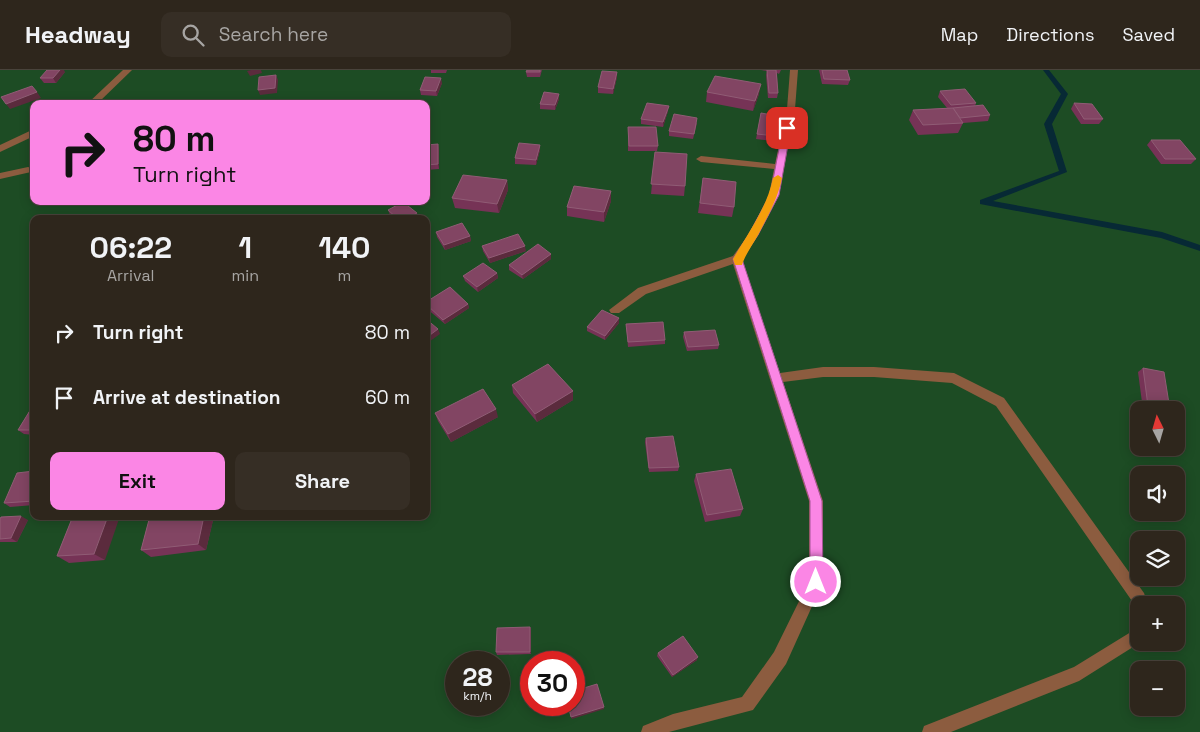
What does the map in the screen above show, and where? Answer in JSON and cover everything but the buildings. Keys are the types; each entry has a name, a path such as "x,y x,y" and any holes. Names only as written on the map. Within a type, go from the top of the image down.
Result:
{"street":[{"path":"97,100 128,70"},
{"path":"615,310 642,291 737,259 753,235 774,195 791,109 794,70"},
{"path":"0,148 30,134"},
{"path":"701,159 780,168"},
{"path":"0,176 28,170"},
{"path":"649,732 673,722 747,704 780,658 816,582 816,501 737,259"},
{"path":"776,378 823,372 874,372 954,378 1000,402 1138,596"},
{"path":"930,732 1078,673 1130,641"}],"green space":[{"path":"0,70 1200,70 1200,732 0,732"}],"waterway":[{"path":"1046,70 1065,94 1048,124 1063,172 983,202 1162,235 1200,248"}],"slow traffic":[{"path":"738,263 737,259 753,235 774,195 778,178"}],"route":[{"path":"787,128 774,195 753,235 737,259 816,501 816,582"}]}
